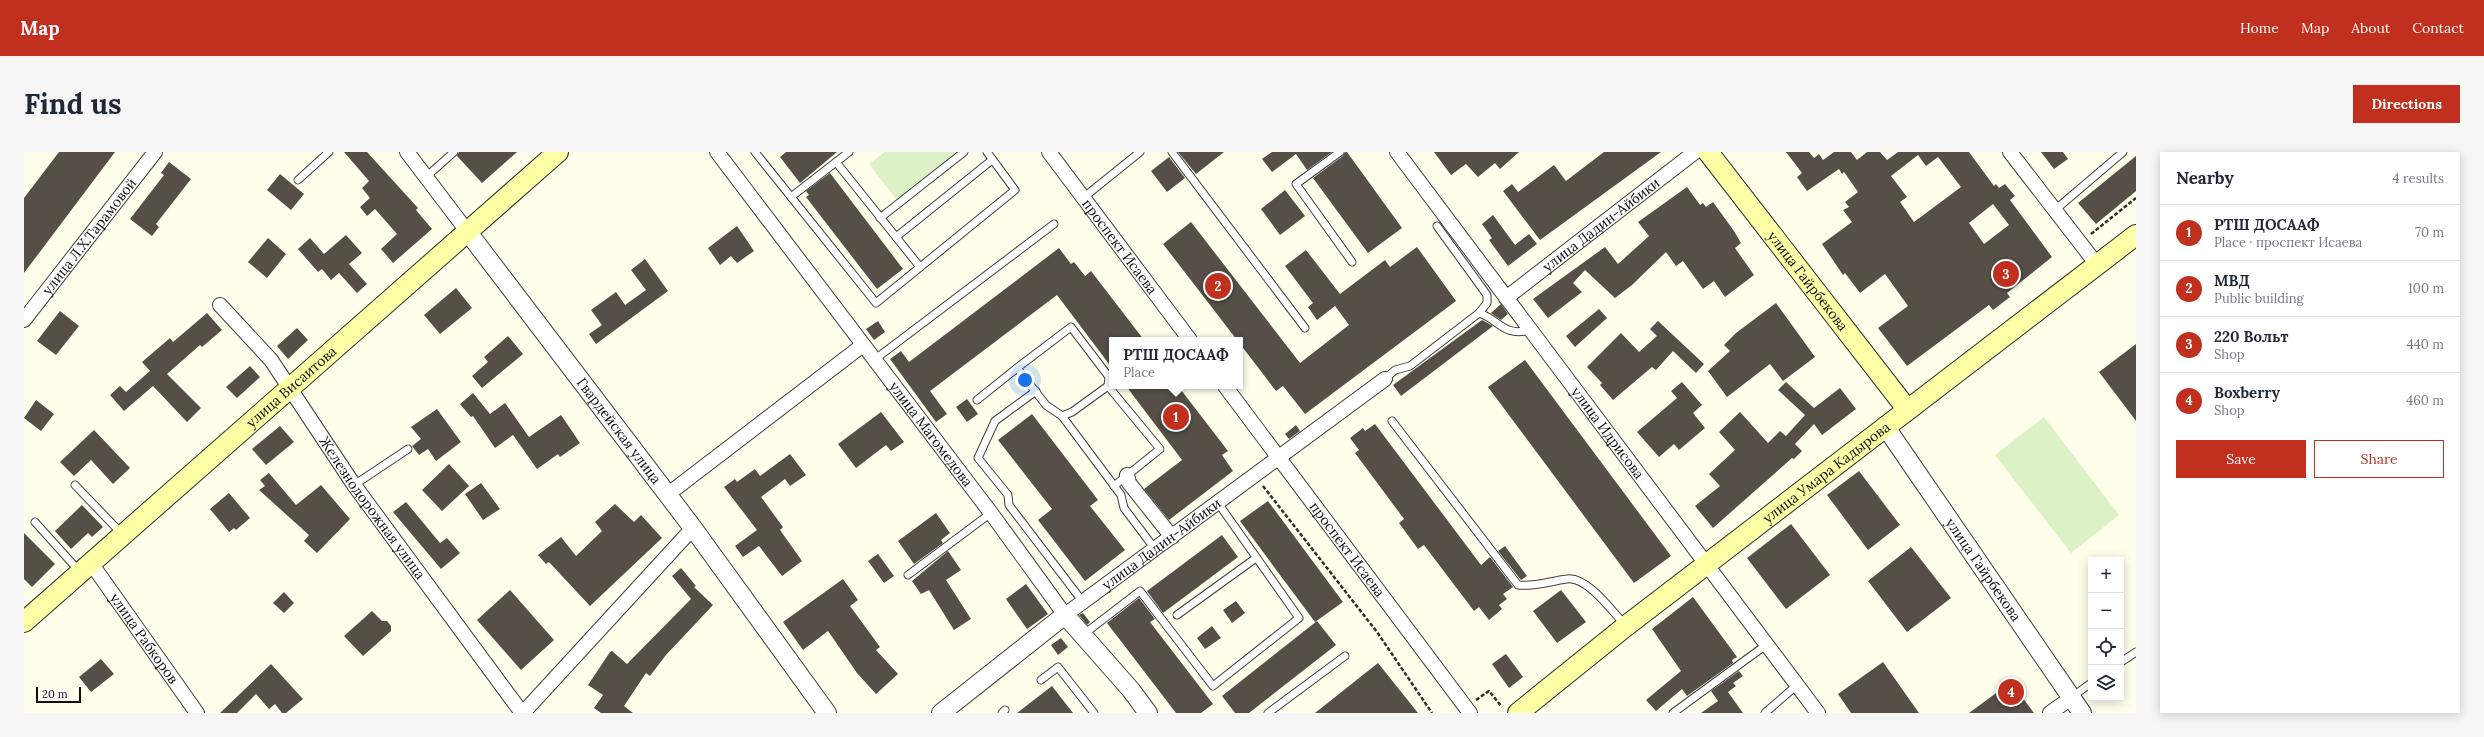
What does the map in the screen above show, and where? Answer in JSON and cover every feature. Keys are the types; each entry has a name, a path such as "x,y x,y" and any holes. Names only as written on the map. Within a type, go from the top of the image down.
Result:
{"main road":[{"name":"улица Висаитова","path":"24,622 558,152"},
{"name":"улица Гайрбекова","path":"1708,152 1907,409"},
{"name":"улица Умара Кадырова","path":"1512,712 1707,564 1907,409 2098,266 2136,235"}],"street":[{"name":"улица Л.Х.Тарамовой","path":"24,320 155,152"},
{"name":"Гвардейская улица","path":"407,152 692,528 827,713"},
{"name":"улица Магомедова","path":"717,152 991,514 1065,615 1084,634 1148,713"},
{"name":"проспект Исаева","path":"1049,152 1188,337"},
{"name":"улица Идрисова","path":"1397,152 1818,713"},
{"name":"улица Дадин-Айбики","path":"1506,298 1695,152"},
{"path":"2010,152 2098,266"},
{"name":"Железнодорожная улица","path":"220,305 271,360 354,485 523,713"},
{"path":"667,495 863,345"},
{"name":"улица Дадин-Айбики","path":"941,713 1065,615 1385,379"},
{"name":"проспект Исаева","path":"1227,389 1468,710"},
{"name":"улица Гайрбекова","path":"1885,426 1982,564 2082,713"},
{"path":"1127,475 1129,483 1172,537"},
{"path":"523,713 692,528"},
{"name":"улица Рабкоров","path":"86,568 197,713"},
{"path":"2050,713 2071,698"}],"lane":[{"path":"298,180 329,152"},
{"path":"426,177 454,152"},
{"path":"791,197 849,152"},
{"path":"880,218 964,152"},
{"path":"758,153 791,197 876,302 1015,190 986,152"},
{"path":"1083,198 1140,152"},
{"path":"1172,152 1305,328"},
{"path":"1340,152 1296,184 1352,262"},
{"path":"2055,210 2123,152"},
{"path":"896,237 992,160"},
{"path":"836,162 920,267"},
{"path":"874,360 1054,224"},
{"path":"1385,379 1396,370 1410,366 1480,313 1487,303 1487,295 1437,226"},
{"path":"1480,313 1488,316 1501,328 1520,332 1530,330"},
{"path":"977,400 1071,328 1109,377 1108,386 1072,412 1062,416"},
{"path":"1018,368 1046,405 1062,416 1121,495 1124,508 1155,549"},
{"path":"1110,389 1160,449 1114,486"},
{"path":"1036,391 995,421 978,458 1008,495 1009,505 1083,602"},
{"path":"1392,421 1518,585 1530,586 1569,578 1585,583 1626,626"},
{"path":"354,485 408,449"},
{"path":"75,485 123,535"},
{"path":"1084,634 1140,591 1213,686 1299,618 1218,503"},
{"path":"908,575 991,514"},
{"path":"35,522 86,568"},
{"path":"1177,615 1256,558"},
{"path":"1673,713 1766,645"},
{"path":"2124,660 2136,652"},
{"path":"1268,713 1345,656"},
{"path":"1041,680 1058,667 1094,713"},
{"path":"1765,713 1797,685"},
{"path":"2071,698 2088,685"}],"path":[{"path":"2080,242 2136,198"},
{"path":"1254,475 1377,632 1432,713"},
{"path":"1468,710 1489,691 1512,712"}],"green space":[{"path":"885,152 959,152 897,200 869,164"},
{"path":"2044,417 2119,515 2071,553 1995,455"}],"building":[{"path":"59,152 115,152 24,273 24,198"},
{"path":"344,152 367,152 418,208 416,210 432,229 393,263 381,249 397,234 375,209 367,216 360,207 370,198 362,188 369,181"},
{"path":"459,152 517,152 482,183 457,156"},
{"path":"786,152 837,152 800,183 780,157"},
{"path":"1178,152 1224,152 1196,174"},
{"path":"1272,152 1332,152 1307,170 1296,154 1272,172 1262,159"},
{"path":"1345,152 1347,152 1402,228 1368,253 1313,178 1343,156"},
{"path":"1434,152 1519,152 1500,169 1495,163 1478,177 1466,164 1451,175"},
{"path":"1604,152 1661,152 1540,240 1503,191 1512,184 1518,192 1554,165 1566,181"},
{"path":"1786,152 1809,152 1814,158 1819,154 1823,160 1834,152 1851,152 1857,160 1867,152 1880,152 1887,160 1898,152 1969,152 1994,186 1996,184 1999,188 2005,184 2015,196 2010,200 2052,257 2007,293 2010,297 1993,310 1989,305 1907,366 1878,328 1908,306 1885,274 1860,293 1845,273 1843,275 1822,244 1852,222 1843,210 1849,207 1845,202 1858,192 1844,172 1842,174 1839,169 1807,191 1797,177 1802,173","holes":["1918,155 1926,166 1938,157 1961,187 1914,222 1900,202 1907,197 1891,176","1993,204 2009,225 1984,244 1969,223"]},
{"path":"2041,152 2063,152 2068,159 2054,169"},
{"path":"2136,156 2136,191 2096,224 2078,203"},
{"path":"1169,157 1185,178 1167,192 1151,171"},
{"path":"169,162 191,179 156,224 159,227 152,236 130,219 164,175 161,173"},
{"path":"830,173 903,269 877,289 806,197 809,195 806,191"},
{"path":"280,174 304,194 291,210 267,190"},
{"path":"1687,187 1700,205 1703,203 1706,207 1713,202 1741,243 1735,248 1754,275 1725,297 1714,281 1703,289 1683,261 1676,266 1666,252 1632,285 1615,298 1585,270 1573,283 1582,292 1548,318 1533,299 1605,247 1618,264 1649,236 1638,222"},
{"path":"1285,190 1305,216 1280,235 1261,209"},
{"path":"1493,215 1515,245 1529,234 1537,244 1508,266 1489,240 1492,238 1482,224"},
{"path":"1191,222 1300,363 1349,325 1335,306 1317,320 1308,307 1313,303 1285,266 1306,250 1340,294 1385,260 1390,267 1417,247 1456,301 1305,414 1283,386 1276,391 1243,348 1243,337 1235,337 1163,244"},
{"path":"737,226 754,251 737,263 731,256 720,265 708,248"},
{"path":"346,235 362,253 349,264 367,284 357,293 339,273 331,280 322,269 318,272 298,249 310,238 324,254"},
{"path":"268,238 286,254 267,278 248,262"},
{"path":"1059,248 1071,264 1074,262 1085,276 1091,271 1142,337 1109,337 1109,364 1057,295 930,391 947,414 936,422 890,359 901,351 909,362"},
{"path":"645,259 668,291 596,344 589,334 602,325 591,310 616,292 625,305 646,290 631,270"},
{"path":"456,288 472,308 440,334 424,315"},
{"path":"1776,303 1815,357 1783,381 1770,364 1727,397 1708,371 1730,351 1724,345 1736,333"},
{"path":"1501,304 1508,314 1501,320 1491,313"},
{"path":"1599,309 1607,318 1575,347 1566,336"},
{"path":"60,311 79,326 56,355 37,341"},
{"path":"207,313 222,330 202,347 200,345 167,374 201,408 187,422 153,386 124,411 110,395 120,386 126,392 150,371 142,362 170,338 173,342"},
{"path":"1482,320 1493,326 1401,396 1393,385"},
{"path":"878,321 885,332 874,340 866,329"},
{"path":"1658,321 1704,364 1696,373 1673,351 1656,370 1652,367 1613,400 1600,385 1602,383 1587,367 1621,333 1639,352 1657,336 1650,329"},
{"path":"297,328 308,340 288,359 277,346"},
{"path":"508,336 523,354 482,388 472,376 488,362 484,357"},
{"path":"2136,344 2136,421 2099,372"},
{"path":"1525,360 1671,556 1634,583 1488,387"},
{"path":"250,366 260,377 237,398 226,387"},
{"path":"1682,382 1702,405 1693,413 1705,428 1679,450 1674,444 1659,457 1637,432 1677,398 1671,391"},
{"path":"1786,382 1814,408 1840,388 1856,409 1822,435 1814,424 1795,444 1802,451 1794,459 1792,458 1713,528 1695,506 1720,486 1709,474 1735,450 1719,432 1740,412 1768,443 1780,431 1786,436 1805,415 1778,390"},
{"path":"1128,389 1180,389 1228,451 1222,455 1233,471 1169,520 1144,489 1182,460"},
{"path":"473,393 490,414 505,403 529,437 561,415 580,443 560,457 558,454 537,469 513,435 495,448 473,416 471,417 460,404"},
{"path":"967,399 978,414 967,422 956,407"},
{"path":"36,400 54,414 41,431 24,418"},
{"path":"437,409 461,442 436,461 428,449 419,455 412,446 421,439 411,427"},
{"path":"881,412 904,442 891,451 886,445 856,468 838,444"},
{"path":"1032,414 1098,500 1090,506 1125,550 1085,581 1038,520 1052,509 998,440"},
{"path":"1375,424 1481,565 1490,557 1513,587 1503,594 1507,599 1499,605 1502,609 1489,620 1479,607 1474,611 1424,545 1418,549 1399,523 1404,519 1355,453 1359,450 1350,438 1363,428 1365,431"},
{"path":"1296,425 1300,431 1289,439 1285,434"},
{"path":"280,426 294,442 266,465 252,449"},
{"path":"94,430 130,468 113,484 91,460 74,476 60,462"},
{"path":"790,454 806,475 790,486 785,479 761,497 783,527 780,530 802,561 782,576 759,546 743,557 735,546 757,530 724,487 735,479 737,482 755,469 760,476"},
{"path":"449,464 469,486 442,511 422,490"},
{"path":"1859,471 1900,525 1868,550 1827,495"},
{"path":"269,473 296,505 321,485 350,519 317,553 304,541 309,535 259,490 265,486 260,480"},
{"path":"481,483 500,509 483,520 465,494"},
{"path":"229,493 250,518 236,530 234,528 229,532 210,509"},
{"path":"1268,501 1343,602 1315,622 1240,521"},
{"path":"406,502 440,543 447,538 460,553 441,569 393,512"},
{"path":"615,504 634,522 641,515 662,538 590,606 549,562 546,564 538,555 561,537 576,556 602,531 595,522"},
{"path":"82,505 103,527 92,537 88,533 71,549 55,531"},
{"path":"936,513 950,533 941,540 943,543 914,564 898,541"},
{"path":"1791,524 1830,575 1786,609 1747,558"},
{"path":"24,533 55,564 32,587 24,579"},
{"path":"1222,535 1238,557 1163,613 1147,591"},
{"path":"1505,546 1527,576 1521,580 1498,551"},
{"path":"1911,547 1951,598 1907,632 1868,581"},
{"path":"948,551 961,570 946,580 971,619 954,630 929,590 921,594 912,581"},
{"path":"878,554 894,576 884,583 868,561"},
{"path":"681,568 696,586 694,587 713,605 666,655 650,676 646,673 624,706 633,713 601,713 594,708 603,695 588,685 610,652 612,651 627,664 691,599 672,576"},
{"path":"843,579 858,600 850,606 880,647 876,650 898,674 876,694 857,673 828,631 803,650 783,622"},
{"path":"1026,584 1048,614 1027,629 1006,599"},
{"path":"510,590 554,640 521,670 477,620"},
{"path":"1561,590 1586,622 1557,643 1533,611"},
{"path":"284,592 294,603 284,613 273,603"},
{"path":"1693,597 1737,657 1732,660 1733,663 1687,696 1682,689 1656,711 1646,700 1681,671 1652,629"},
{"path":"1139,598 1155,619 1150,622 1213,704 1201,713 1176,713 1107,623"},
{"path":"1236,601 1245,613 1232,623 1223,610"},
{"path":"372,611 382,621 387,621 391,626 391,631 363,656 344,636"},
{"path":"1083,613 1090,622 1087,625 1079,615"},
{"path":"1317,621 1336,645 1249,713 1235,713 1222,696"},
{"path":"1212,626 1221,638 1205,649 1197,638"},
{"path":"1061,638 1068,647 1058,655 1051,645"},
{"path":"1506,654 1523,677 1509,688 1492,664"},
{"path":"101,659 114,674 91,692 79,677"},
{"path":"1883,662 1919,713 1851,713 1838,694"},
{"path":"1378,663 1418,713 1315,713"},
{"path":"271,664 303,699 286,713 282,713 275,704 269,709 256,694 237,713 220,713"},
{"path":"1739,671 1743,676 1733,683 1736,686 1728,692 1743,713 1701,713 1718,701 1711,691"},
{"path":"2011,682 2034,713 1969,713"},
{"path":"1052,686 1073,713 1017,713"}],"place":[{"name":"220 Вольт","path":"2006,274"},
{"name":"МВД","path":"1218,286"},
{"name":"РТШ ДОСААФ","path":"1176,417"},
{"name":"Boxberry","path":"2011,692"}]}
